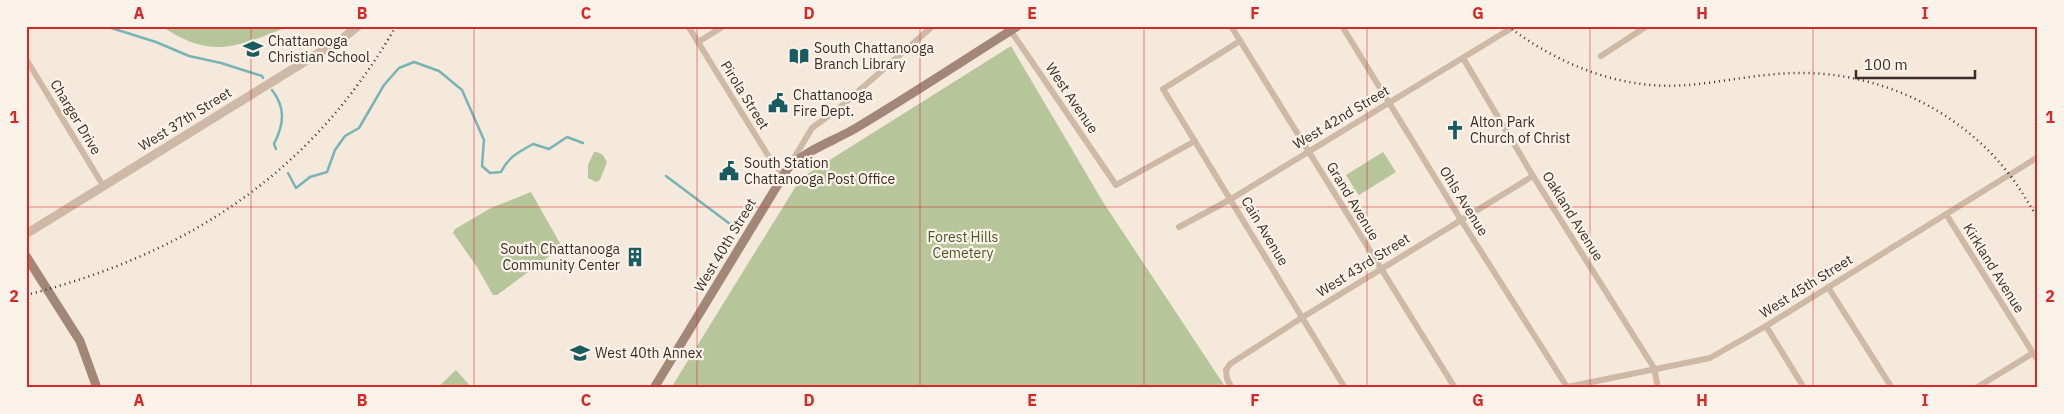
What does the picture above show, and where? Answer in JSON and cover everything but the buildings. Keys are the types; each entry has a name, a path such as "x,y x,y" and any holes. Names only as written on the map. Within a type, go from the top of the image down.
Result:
{"main road":[{"name":"West 40th Street","path":"654,388 786,171 796,160 840,137 925,86 1011,28"},
{"path":"26,256 80,340 97,388"}],"street":[{"name":"West 37th Street","path":"26,234 343,38 358,26"},
{"name":"Pirola Street","path":"688,26 774,165 786,171"},
{"path":"698,42 724,26"},
{"path":"786,171 812,128 838,109 933,26"},
{"name":"Grand Avenue","path":"1230,26 1455,388"},
{"name":"Ohls Avenue","path":"1342,26 1461,220 1568,387"},
{"name":"West 42nd Street","path":"1180,227 1231,199 1515,26"},
{"path":"1601,56 1647,26"},
{"name":"West Avenue","path":"1011,28 1116,185 1195,141"},
{"name":"Cain Avenue","path":"1240,41 1163,89 1345,388"},
{"name":"Oakland Avenue","path":"1463,58 1533,176 1654,368 1658,388"},
{"name":"Charger Drive","path":"26,59 104,187"},
{"name":"West 45th Street","path":"1568,387 1710,358 1766,326 2038,157"},
{"name":"West 43rd Street","path":"1232,388 1227,379 1226,370 1230,364 1380,269 1533,176"},
{"name":"Kirkland Avenue","path":"1946,214 2038,361"},
{"path":"1828,287 1892,388"},
{"path":"1766,326 1804,388"},
{"path":"1976,388 2033,353"}],"green space":[{"path":"161,26 284,26 285,28 251,41 222,47 194,43"},
{"name":"Forest Hills Cemetery","path":"1011,46 1103,202 1226,388 671,388 801,178"},
{"path":"594,152 603,155 607,162 600,180 596,182 588,178 588,165"},
{"path":"1383,152 1396,172 1359,195 1356,191 1347,198 1344,194 1354,188 1346,175"},
{"path":"531,192 562,247 497,295 493,295 477,267 453,233 455,229 491,208"},
{"path":"456,370 472,388 437,388"}],"waterway":[{"path":"105,26 156,42 189,56 221,63 262,76 263,78"},
{"path":"288,173 296,188 310,177 327,172 335,150 345,136 359,128 384,85 399,68 414,62 439,71 462,90 484,140 482,166 490,173 501,172 511,159 533,144 549,149 567,137 583,143"},
{"path":"272,90 280,103 282,116 280,130 274,144 276,149"},
{"path":"666,176 734,227"}],"railway":[{"path":"26,295 85,278 140,256 192,231 240,200 285,165 326,124 363,78 396,26"},
{"path":"1508,26 1548,53 1570,63 1616,79 1640,84 1688,85 1794,73 1825,74 1885,87 1913,98 1965,130 2009,174 2038,218"}],"place":[{"name":"Chattanooga Christian School","path":"253,49"},
{"name":"South Chattanooga Branch Library","path":"799,56"},
{"name":"Chattanooga Fire Dept.","path":"778,103"},
{"name":"Alton Park Church of Christ","path":"1455,130"},
{"name":"South Station Chattanooga Post Office","path":"729,171"},
{"name":"South Chattanooga Community Center","path":"635,257"},
{"name":"West 40th Annex","path":"580,353"}]}
